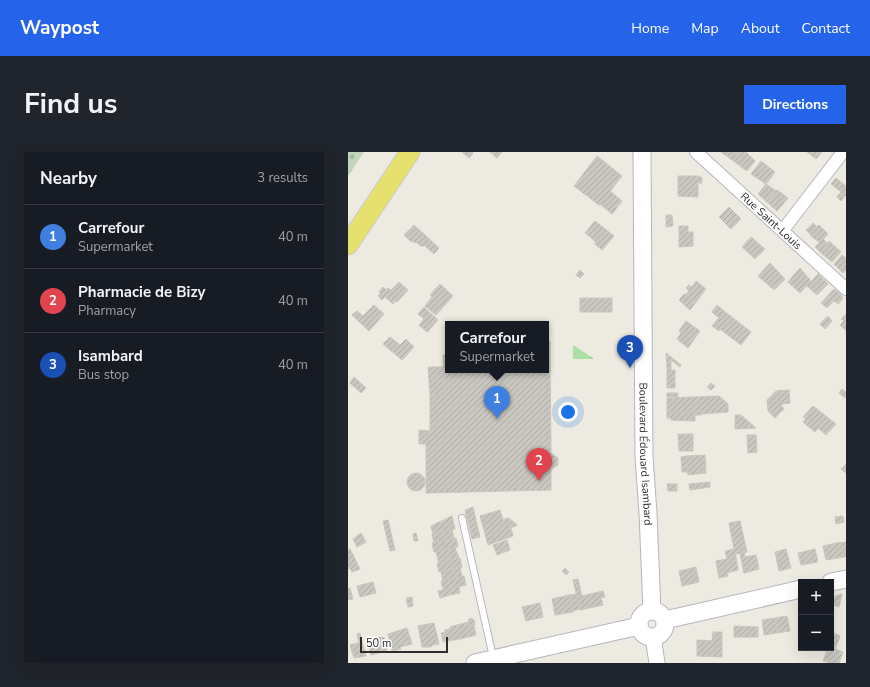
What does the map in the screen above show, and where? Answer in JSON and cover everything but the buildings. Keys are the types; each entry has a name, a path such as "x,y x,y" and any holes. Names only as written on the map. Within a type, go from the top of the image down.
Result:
{"main road":[{"path":"348,245 410,152"},
{"name":"Boulevard Édouard Isambard","path":"642,152 644,457 658,615"},
{"path":"834,581 846,579"},
{"path":"658,615 663,631 653,637 642,632 639,626 642,615 658,615 798,590"},
{"path":"474,663 502,660 639,626"}],"street":[{"name":"Rue Saint-Louis","path":"696,152 846,289"},
{"path":"783,230 843,152"},
{"path":"653,637 657,663"}],"lane":[{"path":"462,518 502,660"}],"green space":[{"path":"348,152 364,152 348,176"},
{"path":"573,345 593,358 593,359 573,359"}],"place":[{"name":"Isambard","path":"630,368"},
{"name":"Carrefour","path":"497,419"},
{"name":"Pharmacie de Bizy","path":"539,481"}]}
